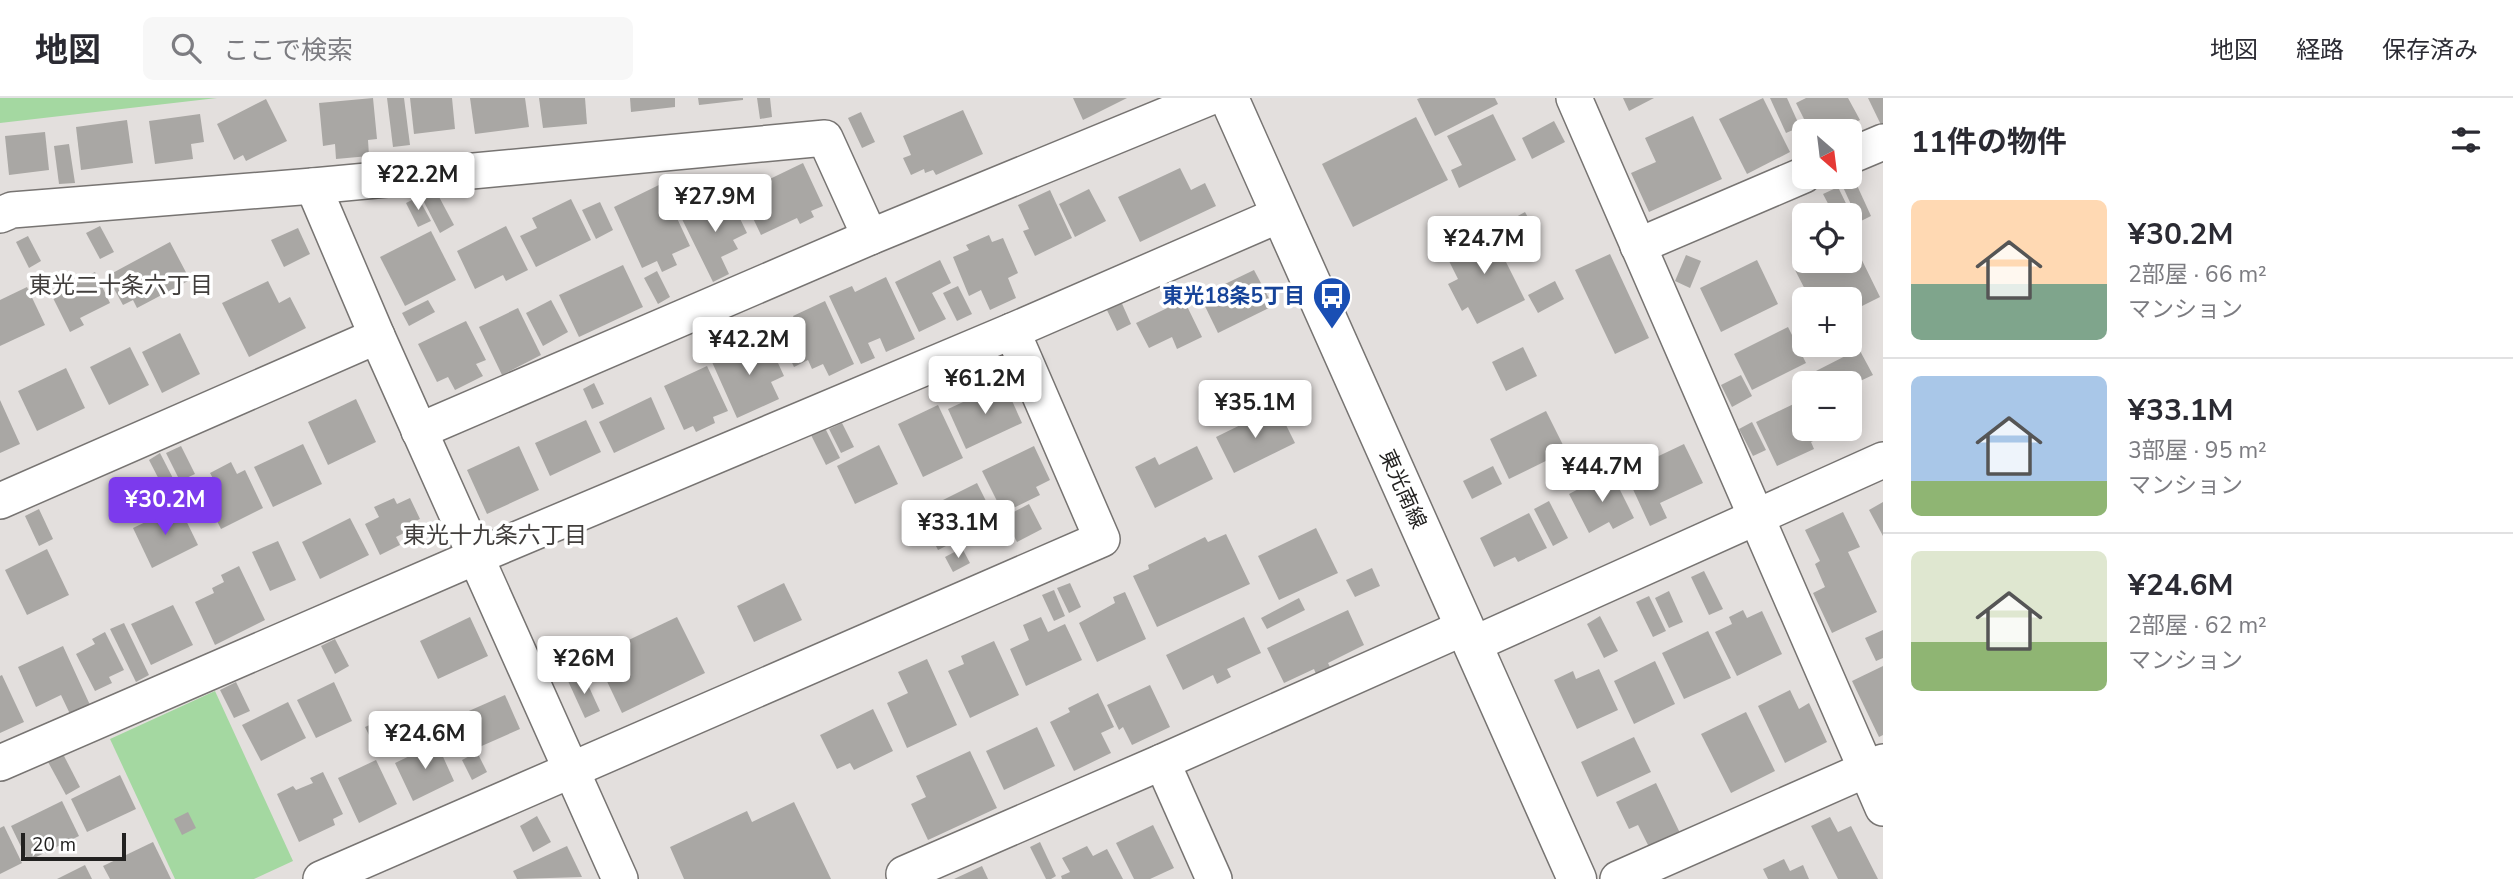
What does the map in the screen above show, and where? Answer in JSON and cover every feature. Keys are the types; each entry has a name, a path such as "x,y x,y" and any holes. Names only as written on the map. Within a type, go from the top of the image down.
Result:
{"street":[{"path":"419,431 870,237 1208,98"},
{"name":"東光南線","path":"1230,98 1577,879"},
{"path":"1574,98 1755,516 1874,765 1883,808"},
{"path":"0,215 12,210 313,186 825,138 870,237"},
{"path":"1862,151 1883,142"},
{"path":"1638,246 1792,180"},
{"path":"313,186 419,431 620,879"},
{"path":"0,763 475,557 1012,331 1281,214"},
{"path":"321,879 1102,539 1012,331"},
{"path":"0,501 377,336"},
{"path":"906,879 904,874 1162,762 1755,516 1883,460"},
{"path":"1162,762 1214,879"},
{"path":"1618,879 1874,765"}],"green space":[{"path":"0,98 217,98 0,123"},
{"path":"215,691 293,861 254,879 175,879 110,739"}],"building":[{"path":"373,98 377,139 368,140 369,156 336,159 335,144 323,146 319,103"},
{"path":"387,98 404,98 410,145 393,147"},
{"path":"410,98 452,98 455,129 414,134"},
{"path":"470,98 525,98 529,127 475,134"},
{"path":"539,98 585,98 587,124 543,128"},
{"path":"630,98 675,98 675,107 631,112"},
{"path":"698,98 743,98 743,100 699,105"},
{"path":"757,98 770,98 772,117 760,119"},
{"path":"1073,98 1127,98 1083,120"},
{"path":"1495,98 1498,104 1435,136 1417,99"},
{"path":"1623,98 1654,98 1629,111"},
{"path":"1763,98 1790,152 1747,174 1719,119"},
{"path":"1770,98 1787,98 1796,119 1792,119 1792,130 1786,133"},
{"path":"1806,98 1848,98 1859,119 1804,119 1796,103"},
{"path":"1868,98 1883,98 1883,129"},
{"path":"266,99 287,141 246,161 243,155 234,160 217,124"},
{"path":"963,110 983,154 936,175 933,170 925,173 924,169 911,175 903,158 911,155 903,136"},
{"path":"861,112 875,142 862,148 848,118"},
{"path":"200,114 204,142 191,144 193,159 155,164 149,121"},
{"path":"1493,114 1516,160 1459,188 1451,170 1462,165 1447,136"},
{"path":"1693,116 1722,179 1649,212 1631,173 1656,162 1645,138"},
{"path":"1416,117 1448,180 1353,227 1322,164"},
{"path":"127,120 133,163 81,170 76,127"},
{"path":"1554,121 1565,142 1532,159 1522,138"},
{"path":"45,132 49,170 9,175 5,136"},
{"path":"69,144 75,183 59,184 54,146"},
{"path":"803,163 823,206 811,211 814,217 800,224 797,218 761,235 741,193"},
{"path":"1180,168 1191,190 1205,183 1216,206 1140,242 1118,197"},
{"path":"661,184 690,246 672,254 677,265 662,272 657,261 642,268 614,207"},
{"path":"1089,189 1106,221 1075,237 1059,204"},
{"path":"1839,189 1846,203 1828,203 1823,194"},
{"path":"1844,189 1859,189 1871,216 1862,220 1862,203 1850,203"},
{"path":"1050,190 1072,238 1035,256 1023,231 1029,229 1018,205"},
{"path":"437,193 454,225 440,233 423,200"},
{"path":"728,194 747,233 733,240 738,249 721,257 729,274 713,282 681,217"},
{"path":"418,197 431,221 418,227 406,203"},
{"path":"571,199 591,240 536,267 520,236 537,228 532,218"},
{"path":"600,202 613,230 596,239 582,210"},
{"path":"1525,212 1536,232 1516,243 1505,223"},
{"path":"1500,225 1511,247 1501,252 1525,300 1477,324 1468,307 1462,311 1448,284 1458,279 1445,253"},
{"path":"100,226 114,252 100,259 86,233"},
{"path":"506,226 528,270 506,281 503,275 475,289 457,251"},
{"path":"298,228 310,254 284,267 271,240"},
{"path":"431,231 456,280 405,306 380,257"},
{"path":"989,235 992,242 1003,238 1018,273 1008,278 1016,298 990,310 981,290 969,296 953,257 969,250 966,245"},
{"path":"28,236 41,261 29,268 16,242"},
{"path":"170,242 190,280 137,308 133,300 123,305 107,276"},
{"path":"1610,254 1649,338 1615,354 1575,270"},
{"path":"1686,255 1701,261 1690,288 1675,281"},
{"path":"940,260 951,283 932,293 946,319 919,332 895,282"},
{"path":"1757,260 1778,304 1721,332 1700,288"},
{"path":"1862,260 1880,297 1862,306 1862,287 1804,287 1797,273 1862,273"},
{"path":"623,265 643,307 579,337 559,295"},
{"path":"1254,270 1273,306 1218,333 1200,296"},
{"path":"657,271 670,297 658,304 644,278"},
{"path":"95,272 110,303 80,318 84,325 70,332 51,294"},
{"path":"886,277 915,339 886,352 880,338 868,343 875,358 861,364 829,296 852,286 855,292"},
{"path":"268,281 279,303 290,297 306,328 249,357 222,303"},
{"path":"1555,281 1564,299 1538,313 1528,295"},
{"path":"958,286 972,314 957,321 943,293"},
{"path":"27,287 45,325 0,346 0,300"},
{"path":"1120,299 1131,324 1117,331 1105,306"},
{"path":"428,300 435,312 409,326 402,313"},
{"path":"551,300 568,332 543,346 526,313"},
{"path":"1184,300 1202,337 1177,349 1172,337 1149,348 1136,323"},
{"path":"825,301 854,364 829,376 823,364 812,369 808,360 794,367 777,331 796,322 793,316"},
{"path":"518,308 541,355 502,375 479,327"},
{"path":"466,321 486,360 476,364 483,376 455,390 448,377 437,382 418,344"},
{"path":"1788,327 1792,335 1792,357 1803,357 1806,363 1752,390 1734,354"},
{"path":"180,333 200,374 162,393 142,352"},
{"path":"766,337 784,376 771,382 779,399 737,418 712,362"},
{"path":"130,347 149,385 109,405 90,367"},
{"path":"1523,347 1537,376 1506,391 1492,362"},
{"path":"1862,355 1873,375 1862,380 1862,371 1816,371 1843,357 1862,357"},
{"path":"707,366 728,411 713,417 715,423 696,432 693,426 684,430 664,386"},
{"path":"66,368 85,408 37,431 18,391"},
{"path":"1741,375 1752,396 1732,407 1721,385"},
{"path":"594,383 604,404 592,409 583,389"},
{"path":"1004,383 1022,423 966,449 948,409"},
{"path":"651,397 665,429 614,453 599,422"},
{"path":"356,399 376,442 328,465 308,422"},
{"path":"0,400 20,444 0,453"},
{"path":"938,405 963,458 923,477 898,424"},
{"path":"1792,405 1792,441 1813,441 1811,442 1814,449 1777,466 1756,422"},
{"path":"1277,407 1295,443 1234,473 1216,437"},
{"path":"1546,411 1566,451 1509,479 1490,439"},
{"path":"586,420 601,452 550,476 535,443"},
{"path":"1752,422 1766,450 1753,456 1739,429"},
{"path":"842,423 854,447 841,453 829,429"},
{"path":"825,428 840,458 826,465 811,435"},
{"path":"303,444 322,484 273,507 254,467"},
{"path":"1684,444 1703,483 1660,503 1667,518 1650,526 1625,472"},
{"path":"879,445 898,484 855,504 837,466"},
{"path":"181,446 195,474 180,481 166,453"},
{"path":"519,446 539,490 487,514 467,470"},
{"path":"1034,446 1050,480 1036,487 1040,495 1003,513 982,471"},
{"path":"1197,446 1213,479 1155,508 1135,467 1155,457 1159,465"},
{"path":"160,453 179,490 167,495 149,460"},
{"path":"231,462 237,474 245,470 263,508 221,529 202,491 216,484 210,473"},
{"path":"1493,466 1502,484 1472,499 1463,481"},
{"path":"1611,472 1634,518 1613,529 1609,522 1589,533 1569,494"},
{"path":"977,483 996,521 938,550 919,512"},
{"path":"394,498 397,504 410,498 420,519 405,526 408,531 396,537 400,545 380,555 365,524 379,517 374,507"},
{"path":"1549,501 1568,538 1553,546 1534,509"},
{"path":"1883,502 1883,536 1869,510"},
{"path":"1029,504 1042,529 1017,542 1004,517"},
{"path":"179,506 198,545 152,568 133,528"},
{"path":"39,509 53,539 39,546 25,516"},
{"path":"1843,512 1860,547 1848,552 1877,612 1832,633 1813,593 1825,587 1815,564 1820,561 1805,530"},
{"path":"1529,513 1547,548 1518,562 1515,557 1494,567 1480,538"},
{"path":"350,518 369,555 320,579 302,542"},
{"path":"1316,528 1338,573 1279,600 1258,556"},
{"path":"1226,534 1250,584 1157,627 1133,576 1149,569 1148,565 1205,537 1208,542"},
{"path":"278,541 296,580 270,591 252,552"},
{"path":"962,548 970,563 953,572 945,557"},
{"path":"47,549 69,595 27,615 5,570"},
{"path":"239,566 265,620 215,645 195,602 214,593 212,588 224,582 221,575"},
{"path":"1372,568 1380,586 1355,597 1346,580"},
{"path":"1704,571 1723,609 1709,615 1691,577"},
{"path":"784,583 802,620 754,642 737,606"},
{"path":"1070,583 1081,607 1069,613 1057,588"},
{"path":"1054,590 1065,616 1054,621 1042,595"},
{"path":"1669,591 1683,622 1669,628 1655,598"},
{"path":"1125,592 1146,639 1097,662 1079,623 1115,603 1113,597"},
{"path":"1649,596 1666,631 1653,637 1636,602"},
{"path":"1299,598 1305,610 1267,629 1261,618"},
{"path":"173,605 193,645 151,665 131,624"},
{"path":"1348,610 1364,645 1328,663 1333,673 1318,679 1314,669 1284,683 1267,648"},
{"path":"1743,610 1747,618 1762,611 1782,654 1737,676 1715,632 1732,624 1729,617"},
{"path":"1600,616 1618,651 1604,658 1587,624"},
{"path":"470,617 488,656 438,679 420,641"},
{"path":"677,617 705,673 622,713 595,656"},
{"path":"1041,617 1048,632 1065,624 1082,660 1026,686 1010,649 1029,640 1023,625"},
{"path":"1244,617 1261,653 1227,669 1231,677 1217,684 1213,675 1183,690 1166,655"},
{"path":"124,623 149,675 136,682 110,629"},
{"path":"1883,630 1883,658 1876,661 1865,638"},
{"path":"1708,631 1731,678 1684,699 1662,653"},
{"path":"105,632 124,670 109,677 112,683 95,691 76,654 95,644 92,639"},
{"path":"335,639 349,666 335,674 321,646"},
{"path":"994,641 1019,695 970,718 948,671 964,664 961,656"},
{"path":"63,646 90,705 70,714 61,695 36,707 18,667"},
{"path":"927,659 957,725 907,748 887,703 908,693 898,672"},
{"path":"1655,661 1675,704 1634,724 1614,681"},
{"path":"1883,666 1883,735 1879,737 1852,681"},
{"path":"1599,669 1618,710 1577,729 1554,680 1573,671 1576,679"},
{"path":"583,674 600,711 585,718 568,681"},
{"path":"2,675 24,722 0,733 0,676"},
{"path":"236,682 250,711 234,718 220,690"},
{"path":"334,682 352,721 316,738 297,700"},
{"path":"1150,685 1170,727 1132,745 1123,727 1119,730 1107,705"},
{"path":"1790,690 1799,709 1809,703 1827,742 1785,763 1758,706"},
{"path":"1098,693 1114,727 1101,733 1111,753 1074,771 1050,722 1070,712 1068,708"},
{"path":"505,695 520,729 468,752 453,718"},
{"path":"288,702 306,738 261,761 242,725"},
{"path":"873,709 893,751 854,770 850,763 837,769 820,735"},
{"path":"1746,712 1775,771 1731,793 1701,734"},
{"path":"374,723 388,751 379,755 365,727"},
{"path":"1037,727 1055,766 1004,790 986,751"},
{"path":"1634,737 1651,772 1597,797 1581,762"},
{"path":"435,739 454,781 413,801 395,763 420,751 418,746"},
{"path":"970,751 997,808 928,840 911,804 926,797 916,776"},
{"path":"62,752 80,787 66,795 47,760"},
{"path":"477,752 487,772 472,780 462,760"},
{"path":"376,760 397,804 359,823 338,778"},
{"path":"323,772 343,814 333,819 335,825 299,842 277,794 293,786 296,790 313,783 310,778"},
{"path":"120,775 136,809 87,832 71,799"},
{"path":"1656,783 1680,833 1649,847 1638,825 1629,829 1616,802"},
{"path":"62,801 79,836 28,861 11,826"},
{"path":"794,802 831,879 684,879 670,847 747,811 752,822"},
{"path":"188,812 196,828 182,835 174,819"},
{"path":"537,816 551,842 533,852 520,826"},
{"path":"1830,817 1838,832 1851,826 1878,879 1838,879 1811,826"},
{"path":"1153,825 1174,868 1150,879 1134,879 1116,843"},
{"path":"4,826 22,863 0,874 0,828"},
{"path":"153,842 171,879 110,879 103,866"},
{"path":"1040,842 1056,876 1051,879 1046,879 1030,847"},
{"path":"567,846 582,877 517,879 513,871"},
{"path":"1087,846 1093,856 1107,849 1123,879 1062,879 1061,876 1070,872 1062,858"},
{"path":"1784,859 1790,871 1803,865 1809,879 1768,879 1763,869"},
{"path":"85,865 92,879 57,879"},
{"path":"982,866 988,879 954,879"}],"place":[{"name":"東光18条5丁目","path":"1332,330"}],"district":[{"name":"東光二十条六丁目","path":"121,285"},
{"name":"東光十九条六丁目","path":"495,535"}]}
